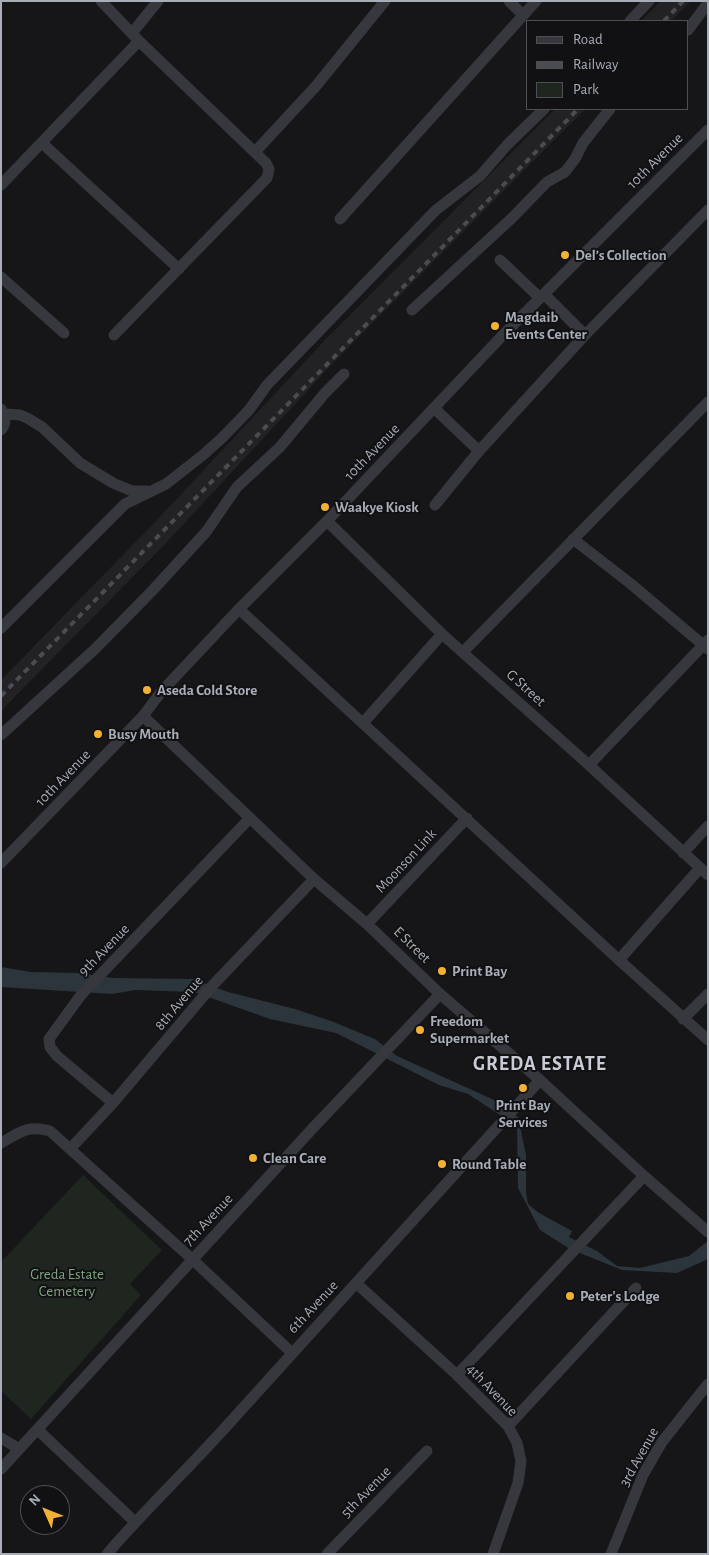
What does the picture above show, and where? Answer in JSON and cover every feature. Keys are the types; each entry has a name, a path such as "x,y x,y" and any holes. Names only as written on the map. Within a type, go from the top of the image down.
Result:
{"street":[{"path":"101,1 255,152 269,169 267,178 114,335"},
{"path":"1,185 136,37 158,1"},
{"path":"255,152 316,86 385,1"},
{"path":"508,1 523,15"},
{"path":"340,219 536,1"},
{"path":"631,20 649,1"},
{"path":"689,29 708,3"},
{"path":"1,628 125,504 166,484 222,438 249,410 267,384 436,210 480,176 543,110"},
{"path":"412,310 505,224 547,182 564,172 575,159 583,143 609,110"},
{"name":"10th Avenue","path":"1,864 144,716 161,692 240,609 327,521 542,296 708,130"},
{"path":"42,142 179,269"},
{"path":"435,505 479,451 585,335 708,210"},
{"path":"500,260 585,335"},
{"path":"1,278 64,333"},
{"path":"1,734 95,650 152,591 206,532 237,487 280,446 325,392 344,374"},
{"path":"463,652 708,402"},
{"path":"434,408 479,451"},
{"path":"3,412 20,415 42,427 80,463 113,483 132,491 152,491"},
{"path":"1,430 6,420 3,412"},
{"name":"G Street","path":"327,521 442,634 704,871"},
{"path":"573,539 706,644 589,765"},
{"path":"240,609 708,1040"},
{"path":"363,723 442,634"},
{"name":"E Street","path":"144,716 314,879 367,924 440,994 540,1080 708,1232"},
{"name":"9th Avenue","path":"113,1104 57,1056 50,1047 49,1040 81,995 250,818"},
{"name":"Moonson Link","path":"367,924 467,818"},
{"path":"683,853 708,826"},
{"path":"619,960 704,871"},
{"name":"8th Avenue","path":"70,1149 113,1104 213,985 314,879"},
{"name":"7th Avenue","path":"1,1469 312,1129 440,994"},
{"path":"683,1019 708,994"},
{"name":"6th Avenue","path":"107,1554 135,1522 222,1432 540,1080"},
{"path":"1,1143 23,1130 37,1128 50,1131 192,1259 292,1353"},
{"path":"457,1375 644,1176"},
{"name":"4th Avenue","path":"356,1283 457,1375 508,1426 517,1443 521,1461 518,1483 493,1554"},
{"path":"508,1426 636,1288"},
{"name":"3rd Avenue","path":"611,1554 643,1475 662,1442 708,1384"},
{"path":"38,1430 135,1522"},
{"path":"1,1438 19,1449"},
{"name":"5th Avenue","path":"327,1554 427,1451"}],"shaded area":[{"path":"661,1 691,1 672,20 642,20"},
{"path":"554,110 584,110 335,361 167,542 1,711 1,680 156,521 325,340"},
{"path":"1,967 31,972 79,973 113,978 193,979 228,992 295,1009 375,1039 397,1056 492,1099 518,1117 526,1155 526,1192 528,1204 539,1213 572,1231 569,1237 597,1251 617,1266 640,1268 689,1256 708,1241 708,1259 677,1273 622,1270 570,1249 540,1230 518,1188 517,1126 468,1094 439,1085 336,1033 270,1019 194,992 135,990 112,994 1,987"}],"green space":[{"name":"Greda Estate Cemetery","path":"83,1175 162,1250 130,1284 141,1295 31,1419 1,1391 1,1262"}],"railway":[{"path":"665,20 683,1"},
{"path":"1,696 577,110"}],"place":[{"name":"Del’s Collection","path":"565,255"},
{"name":"Magdaib Events Center","path":"495,326"},
{"name":"Waakye Kiosk","path":"325,507"},
{"name":"Aseda Cold Store","path":"147,690"},
{"name":"Busy Mouth","path":"98,734"},
{"name":"Print Bay","path":"442,971"},
{"name":"Freedom Supermarket","path":"420,1030"},
{"name":"Print Bay Services","path":"523,1088"},
{"name":"Clean Care","path":"253,1158"},
{"name":"Round Table","path":"442,1164"},
{"name":"Peter's Lodge","path":"570,1296"}],"district":[{"name":"GREDA ESTATE","path":"540,1064"}]}
